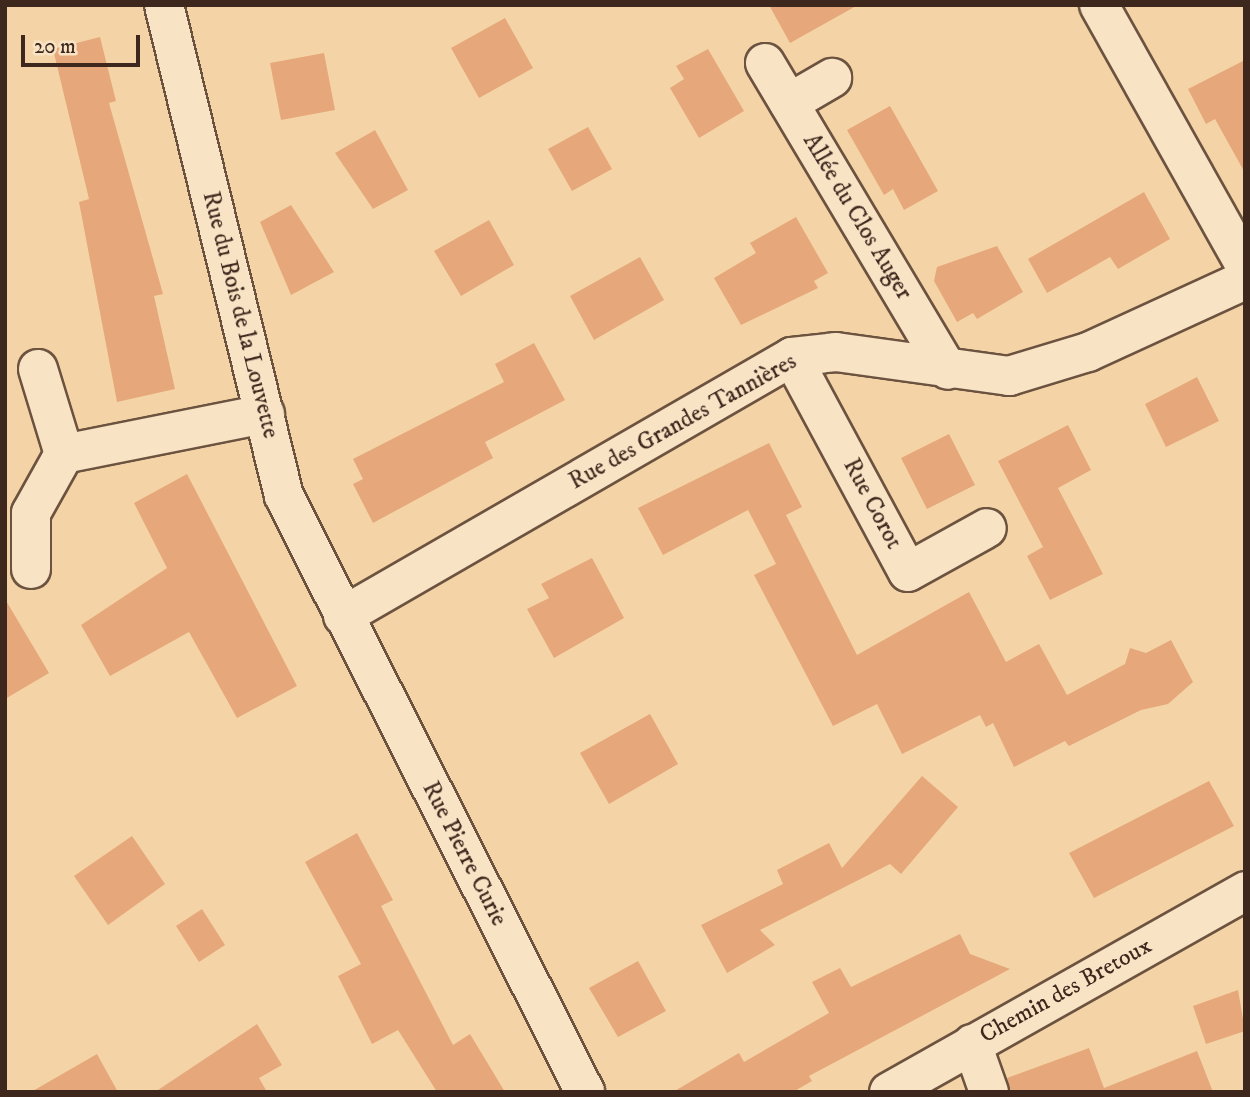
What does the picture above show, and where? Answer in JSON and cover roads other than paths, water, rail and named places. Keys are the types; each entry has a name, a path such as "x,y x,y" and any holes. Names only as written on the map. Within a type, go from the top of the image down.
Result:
{"street":[{"name":"Rue du Bois de la Louvette","path":"164,5 284,496 344,616"},
{"path":"1099,5 1245,265"},
{"name":"Allée du Clos Auger","path":"765,64 948,370"},
{"path":"789,103 832,78"},
{"name":"Rue des Grandes Tannières","path":"344,616 792,357 836,352 948,370 1009,376 1034,369 1245,280"},
{"name":"Rue Corot","path":"792,357 908,572 987,528"},
{"path":"31,569 31,513 64,454 38,369"},
{"path":"64,454 265,414"},
{"name":"Rue Pierre Curie","path":"344,616 585,1092"},
{"name":"Chemin des Bretoux","path":"889,1092 1245,891"},
{"path":"972,1044 989,1092"}]}
